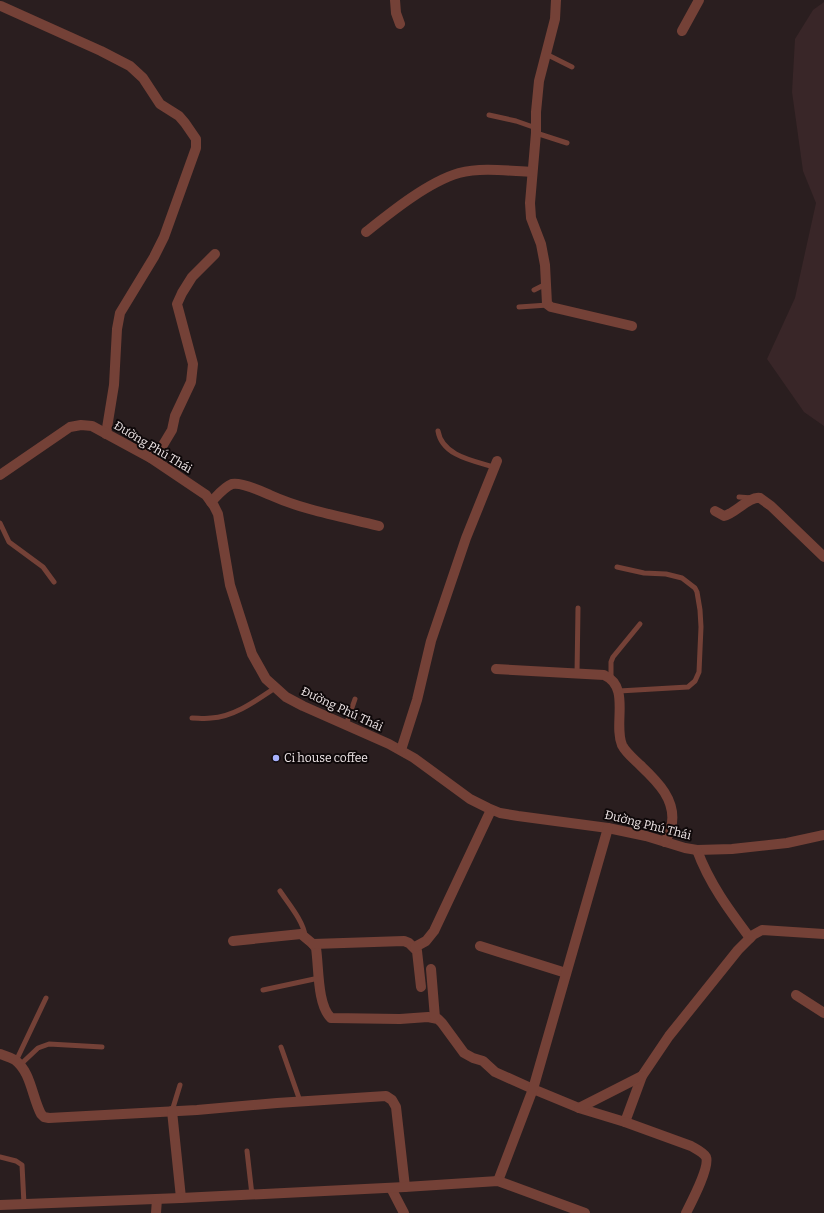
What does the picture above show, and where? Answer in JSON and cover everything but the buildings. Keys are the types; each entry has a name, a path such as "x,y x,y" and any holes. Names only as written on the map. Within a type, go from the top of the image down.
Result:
{"street":[{"path":"395,0 396,13 400,24"},
{"path":"556,0 555,19 539,81 530,203 531,218 541,244 545,265 546,302 548,305 632,326"},
{"path":"682,31 699,0"},
{"path":"1,6 101,51 130,66 143,78 160,104 179,116 196,139 196,148 164,236 154,257 120,314 117,328 114,385 106,434"},
{"path":"366,232 394,210 432,185 460,173 481,170 532,172"},
{"path":"151,458 163,445 172,430 175,416 190,382 192,364 177,304 192,277 215,254"},
{"name":"Đường Phú Thái","path":"0,475 70,427 81,424 92,426 151,458 206,496 218,514 230,585 252,654 266,679 286,697 303,706 401,750 429,767 470,799 491,810 518,816 608,828 697,850 718,850 786,843 824,835"},
{"path":"401,750 417,700 431,641 466,538 496,464"},
{"path":"211,502 232,484 245,485 284,501 379,526"},
{"path":"715,511 722,516 727,515 753,498 760,498 771,506 824,557"},
{"path":"496,669 604,675 611,678 619,691 619,730 623,746 630,756 657,781 665,791 671,807 672,827 666,842"},
{"path":"414,947 426,941 434,931 491,810"},
{"path":"498,1180 533,1089 608,828"},
{"path":"697,850 704,868 720,898 750,938"},
{"path":"625,1122 642,1076 669,1036 727,962 750,938 762,930 824,934"},
{"path":"233,940 298,934 305,937 316,948 321,995 325,1008 330,1017 333,1019 435,1018 442,1023 460,1048 467,1055 483,1062 495,1072 580,1108 625,1122 691,1146 698,1150 706,1156 707,1163 705,1171 686,1213"},
{"path":"313,944 404,941 409,943 417,951 421,987"},
{"path":"480,946 566,973"},
{"path":"431,969 435,1018"},
{"path":"796,995 824,1013"},
{"path":"0,1054 18,1063 29,1081 39,1110 42,1115 47,1118 386,1096 392,1100 396,1107 405,1187"},
{"path":"580,1108 642,1076"},
{"path":"172,1111 180,1198"},
{"path":"0,1205 252,1195 391,1188 498,1180 585,1213"},
{"path":"391,1188 404,1213"},
{"path":"156,1199 156,1213"}],"lane":[{"path":"546,54 572,67"},
{"path":"489,116 516,122 567,143"},
{"path":"534,290 546,284"},
{"path":"519,306 548,305"},
{"path":"438,431 439,436 451,452 496,464"},
{"path":"739,497 753,498"},
{"path":"0,523 8,542 43,567 54,582"},
{"path":"617,567 644,573 666,574 682,578 692,584 697,592 701,627 699,672 692,684 688,687 619,691"},
{"path":"577,674 578,608"},
{"path":"611,678 611,662 613,657 640,624"},
{"path":"192,718 212,718 230,713 254,703 275,688"},
{"path":"346,725 355,699"},
{"path":"280,891 299,921 305,937"},
{"path":"263,990 320,978"},
{"path":"18,1063 46,998"},
{"path":"18,1063 38,1048 49,1044 102,1047"},
{"path":"281,1047 300,1101"},
{"path":"172,1111 180,1085"},
{"path":"247,1151 252,1195"},
{"path":"0,1157 16,1161 22,1165 24,1204"}],"shaded area":[{"path":"824,2 824,426 804,412 767,359 795,298 816,203 803,171 792,92 795,39 813,10"}],"place":[{"name":"Ci house coffee","path":"276,758"}]}
